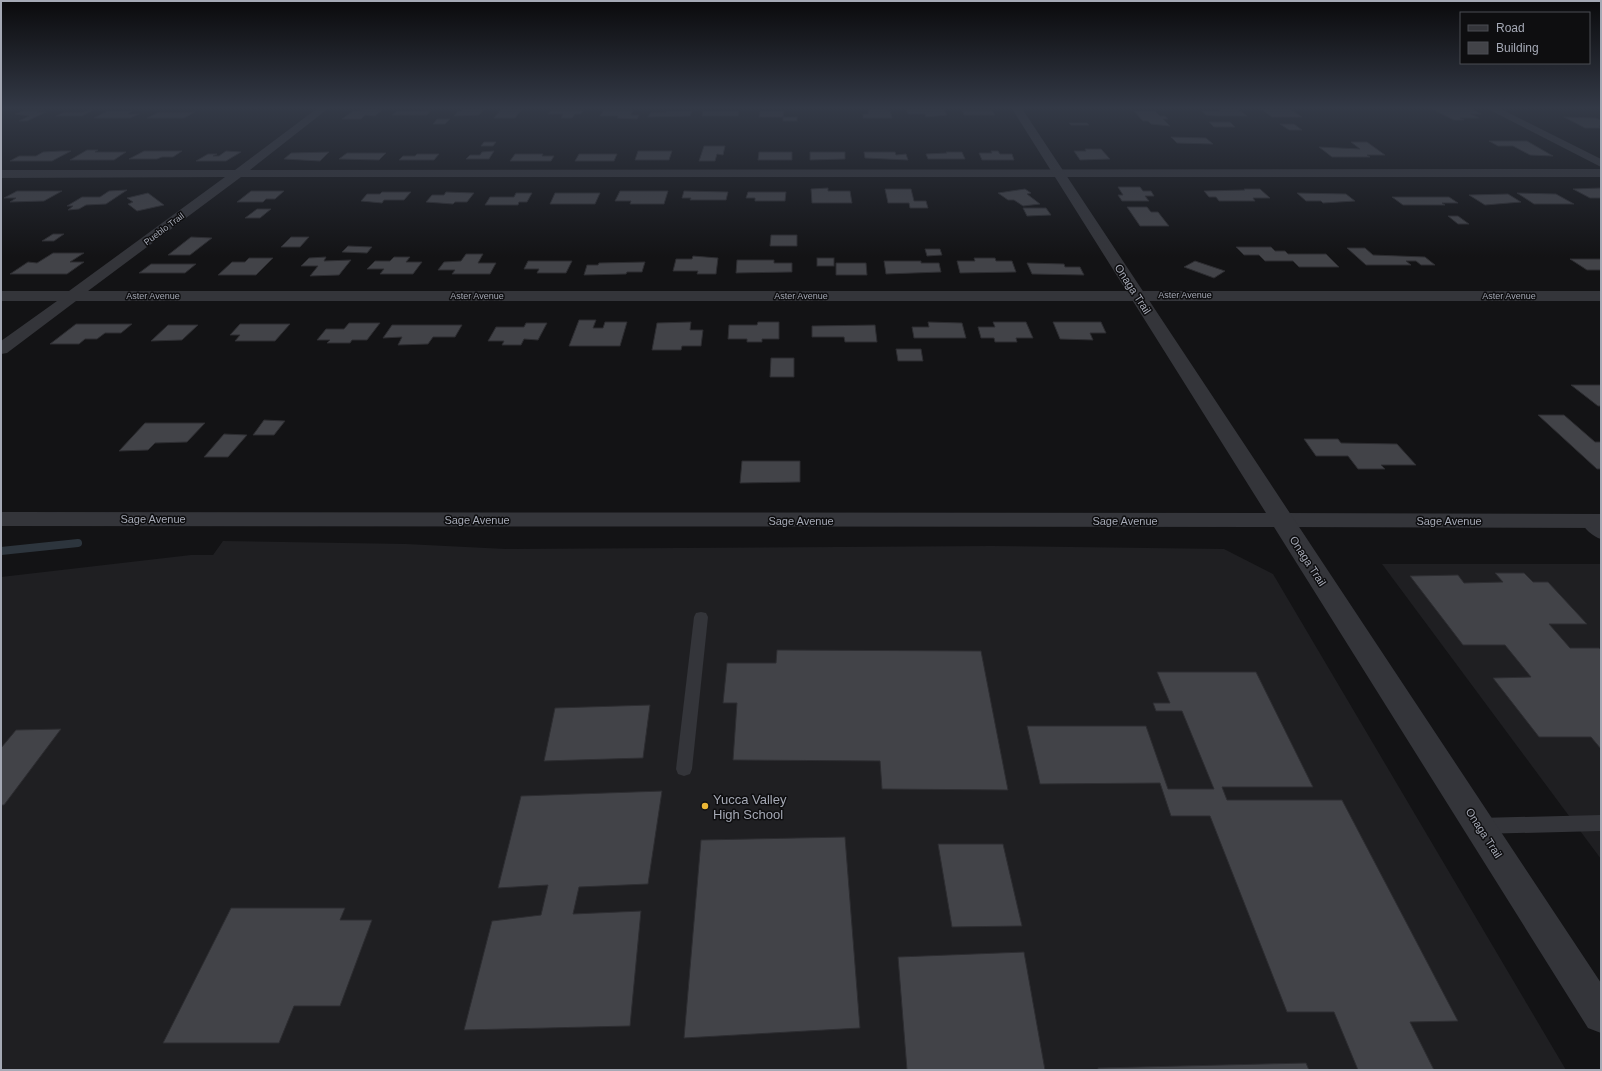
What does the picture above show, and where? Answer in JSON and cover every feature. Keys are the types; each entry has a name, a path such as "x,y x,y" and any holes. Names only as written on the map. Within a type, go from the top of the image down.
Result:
{"street":[{"name":"Pueblo Trail","path":"1,349 260,157"},
{"name":"Onaga Trail","path":"1048,157 1601,1015"},
{"path":"1588,157 1601,164"},
{"path":"1,174 1601,173"},
{"name":"Aster Avenue","path":"1,296 1601,296"},
{"name":"Sage Avenue","path":"1,519 1282,520 1596,526"}],"lane":[{"path":"684,769 701,617"},
{"path":"1479,826 1601,823"}],"shaded area":[{"name":"Yucca Valley High School","path":"223,541 406,544 506,549 991,546 1224,549 1273,574 1566,1070 1,1070 1,577 191,555 213,555"},
{"path":"1382,564 1601,564 1601,859"}],"building":[{"path":"17,157 60,157 52,161 10,161"},
{"path":"75,157 119,157 114,160 70,160"},
{"path":"133,157 173,157 162,157 157,159 129,159"},
{"path":"203,157 233,157 226,161 196,161"},
{"path":"286,157 324,157 320,161 284,159"},
{"path":"342,157 382,157 379,160 339,159"},
{"path":"402,157 437,157 434,160 399,160"},
{"path":"468,157 490,157 489,159 466,159"},
{"path":"513,157 553,157 551,161 510,161"},
{"path":"577,157 616,157 614,161 575,161"},
{"path":"636,157 670,157 669,160 635,160"},
{"path":"700,157 716,157 715,161 699,161"},
{"path":"758,157 792,157 792,160 758,160"},
{"path":"810,157 845,157 845,159 810,160"},
{"path":"907,157 908,160 865,158"},
{"path":"927,157 964,157 965,159 928,159"},
{"path":"981,157 1013,157 1014,160 982,160"},
{"path":"1078,157 1108,157 1110,159 1080,160"},
{"path":"1118,187 1140,187 1143,191 1151,191 1154,196 1145,196 1149,201 1122,201 1118,195 1123,195"},
{"path":"828,188 828,191 850,191 852,203 812,203 811,189"},
{"path":"1601,188 1601,198 1590,198 1573,189"},
{"path":"885,189 911,189 914,201 926,201 928,208 910,208 909,203 888,203"},
{"path":"1025,189 1031,193 1027,194 1040,204 1023,206 1014,200 1008,200 998,193"},
{"path":"1244,189 1260,189 1270,198 1253,198 1255,201 1219,201 1216,197 1209,197 1204,191 1245,190"},
{"path":"127,190 106,204 86,205 79,209 68,210 73,206 67,206 82,197 100,197 109,191"},
{"path":"17,191 62,191 44,201 10,202 16,198 4,198"},
{"path":"251,191 284,191 275,199 266,199 263,202 237,202"},
{"path":"620,191 668,191 664,204 630,204 631,201 615,201"},
{"path":"684,191 728,192 726,200 690,200 691,198 682,198"},
{"path":"382,192 411,192 404,200 384,200 382,203 361,201 367,194 380,194"},
{"path":"446,192 474,193 467,202 455,202 453,204 426,202 432,195 444,195"},
{"path":"748,192 786,192 785,201 755,201 755,198 746,198"},
{"path":"148,193 164,205 137,211 128,204 133,202 127,198"},
{"path":"516,193 532,193 527,202 519,202 518,205 485,205 490,197 514,197"},
{"path":"555,193 600,193 595,204 550,204"},
{"path":"1297,193 1346,194 1355,201 1323,203 1321,201 1306,201"},
{"path":"1517,193 1556,194 1574,204 1534,204"},
{"path":"1508,194 1521,202 1485,205 1469,195"},
{"path":"1392,197 1449,197 1458,203 1442,203 1445,205 1403,205"},
{"path":"1127,207 1147,207 1151,212 1158,212 1169,226 1140,226"},
{"path":"1023,208 1046,208 1051,215 1027,216"},
{"path":"257,209 271,209 260,218 245,218"},
{"path":"1448,216 1458,216 1469,224 1458,224"},
{"path":"53,234 64,234 54,241 42,241"},
{"path":"771,235 797,235 797,246 770,246"},
{"path":"191,237 212,238 190,255 168,255"},
{"path":"291,237 309,237 300,247 281,247"},
{"path":"348,246 372,247 367,253 342,252"},
{"path":"1236,247 1271,247 1275,251 1285,251 1288,254 1326,254 1339,267 1299,267 1293,261 1265,261 1259,255 1244,255"},
{"path":"1347,248 1365,248 1373,255 1425,257 1435,265 1421,265 1416,261 1406,261 1411,265 1366,265"},
{"path":"925,249 940,249 942,255 927,256"},
{"path":"53,253 84,253 70,262 84,262 67,274 10,274 28,262 37,263"},
{"path":"466,254 483,254 478,263 496,263 490,274 452,274 455,270 438,270 444,262 461,261"},
{"path":"693,256 718,258 716,274 697,274 698,271 673,271 676,259 692,259"},
{"path":"326,257 324,261 351,260 339,275 310,276 318,266 301,266 309,258"},
{"path":"394,257 410,257 406,262 422,262 413,274 380,274 384,269 367,269 375,261 390,261"},
{"path":"249,258 273,258 256,275 218,275 232,262 245,262"},
{"path":"817,258 834,258 834,266 817,266"},
{"path":"974,258 995,258 996,261 1012,261 1016,272 960,273 957,261 975,261"},
{"path":"1570,259 1601,259 1601,270 1587,270"},
{"path":"737,260 774,260 774,263 792,263 792,272 736,273"},
{"path":"528,261 572,261 566,273 537,273 539,269 524,269"},
{"path":"884,261 921,261 921,263 939,263 941,272 886,274"},
{"path":"1195,261 1225,271 1214,278 1184,267"},
{"path":"645,262 642,272 584,275 587,265 598,265 599,263"},
{"path":"836,263 866,263 867,275 836,275"},
{"path":"1027,263 1064,264 1065,267 1080,267 1084,275 1032,274"},
{"path":"151,264 196,264 185,273 139,273"},
{"path":"579,320 596,320 593,328 603,328 605,322 627,322 620,346 569,346"},
{"path":"691,322 690,330 703,330 701,346 682,346 681,350 652,350 657,323"},
{"path":"758,322 779,322 779,339 762,339 762,342 747,342 747,339 728,339 729,325 757,325"},
{"path":"928,322 962,323 966,338 914,338 912,327 929,327"},
{"path":"993,322 1026,322 1033,338 1016,338 1017,342 995,342 994,338 981,338 978,327 995,327"},
{"path":"1053,322 1101,322 1106,333 1090,333 1093,340 1060,339"},
{"path":"349,323 380,323 367,340 352,340 350,343 327,343 330,340 317,340 326,329 344,329"},
{"path":"526,323 547,323 538,340 524,339 521,345 502,345 504,341 488,341 496,327 524,327"},
{"path":"76,324 132,324 121,333 105,333 97,339 85,339 79,344 50,344"},
{"path":"240,324 290,324 275,341 235,341 240,335 230,335"},
{"path":"168,325 198,325 182,340 151,341"},
{"path":"392,325 462,325 455,337 433,337 428,344 398,345 402,337 383,338"},
{"path":"875,325 877,342 845,342 844,337 812,337 812,326"},
{"path":"896,349 921,349 923,361 898,361"},
{"path":"771,358 794,358 794,377 770,377"},
{"path":"1571,385 1601,385 1601,406 1598,406"},
{"path":"1538,415 1564,415 1595,442 1601,442 1601,469 1597,469"},
{"path":"264,420 285,421 274,435 253,435"},
{"path":"145,423 205,423 187,442 155,443 148,450 119,451"},
{"path":"224,434 247,435 228,457 204,457"},
{"path":"1304,439 1338,439 1341,443 1397,444 1416,465 1381,465 1385,469 1358,469 1348,456 1316,456"},
{"path":"742,461 800,461 800,482 740,483"},
{"path":"1495,573 1524,573 1533,582 1548,582 1587,624 1549,624 1570,648 1599,648 1601,650 1601,749 1591,737 1539,737 1493,678 1531,677 1505,645 1463,645 1410,576 1458,575 1464,583 1503,582"},
{"path":"777,650 981,651 1008,790 882,789 880,761 733,760 737,703 723,703 727,663 776,663"},
{"path":"1157,672 1256,672 1313,787 1222,787 1227,800 1342,800 1458,1021 1410,1022 1434,1070 1358,1070 1334,1012 1287,1012 1210,816 1171,816 1160,783 1040,784 1027,726 1146,726 1168,789 1214,789 1182,711 1156,711 1153,703 1170,703"},
{"path":"650,705 643,758 544,761 555,708"},
{"path":"61,729 4,805 1,805 1,748 16,730"},
{"path":"662,791 648,884 579,887 573,914 641,911 630,1026 464,1030 492,921 541,915 548,885 498,888 521,796"},
{"path":"845,837 860,1028 684,1038 701,840"},
{"path":"938,844 1003,844 1022,926 952,927"},
{"path":"231,908 345,908 340,920 372,920 340,1006 294,1006 279,1043 163,1043"},
{"path":"1024,952 1045,1070 907,1070 898,957"},
{"path":"1306,1063 1309,1070 1098,1070 1098,1068"}],"waterway":[{"path":"1,551 78,543"}],"place":[{"name":"Yucca Valley High School","path":"705,806"}]}
